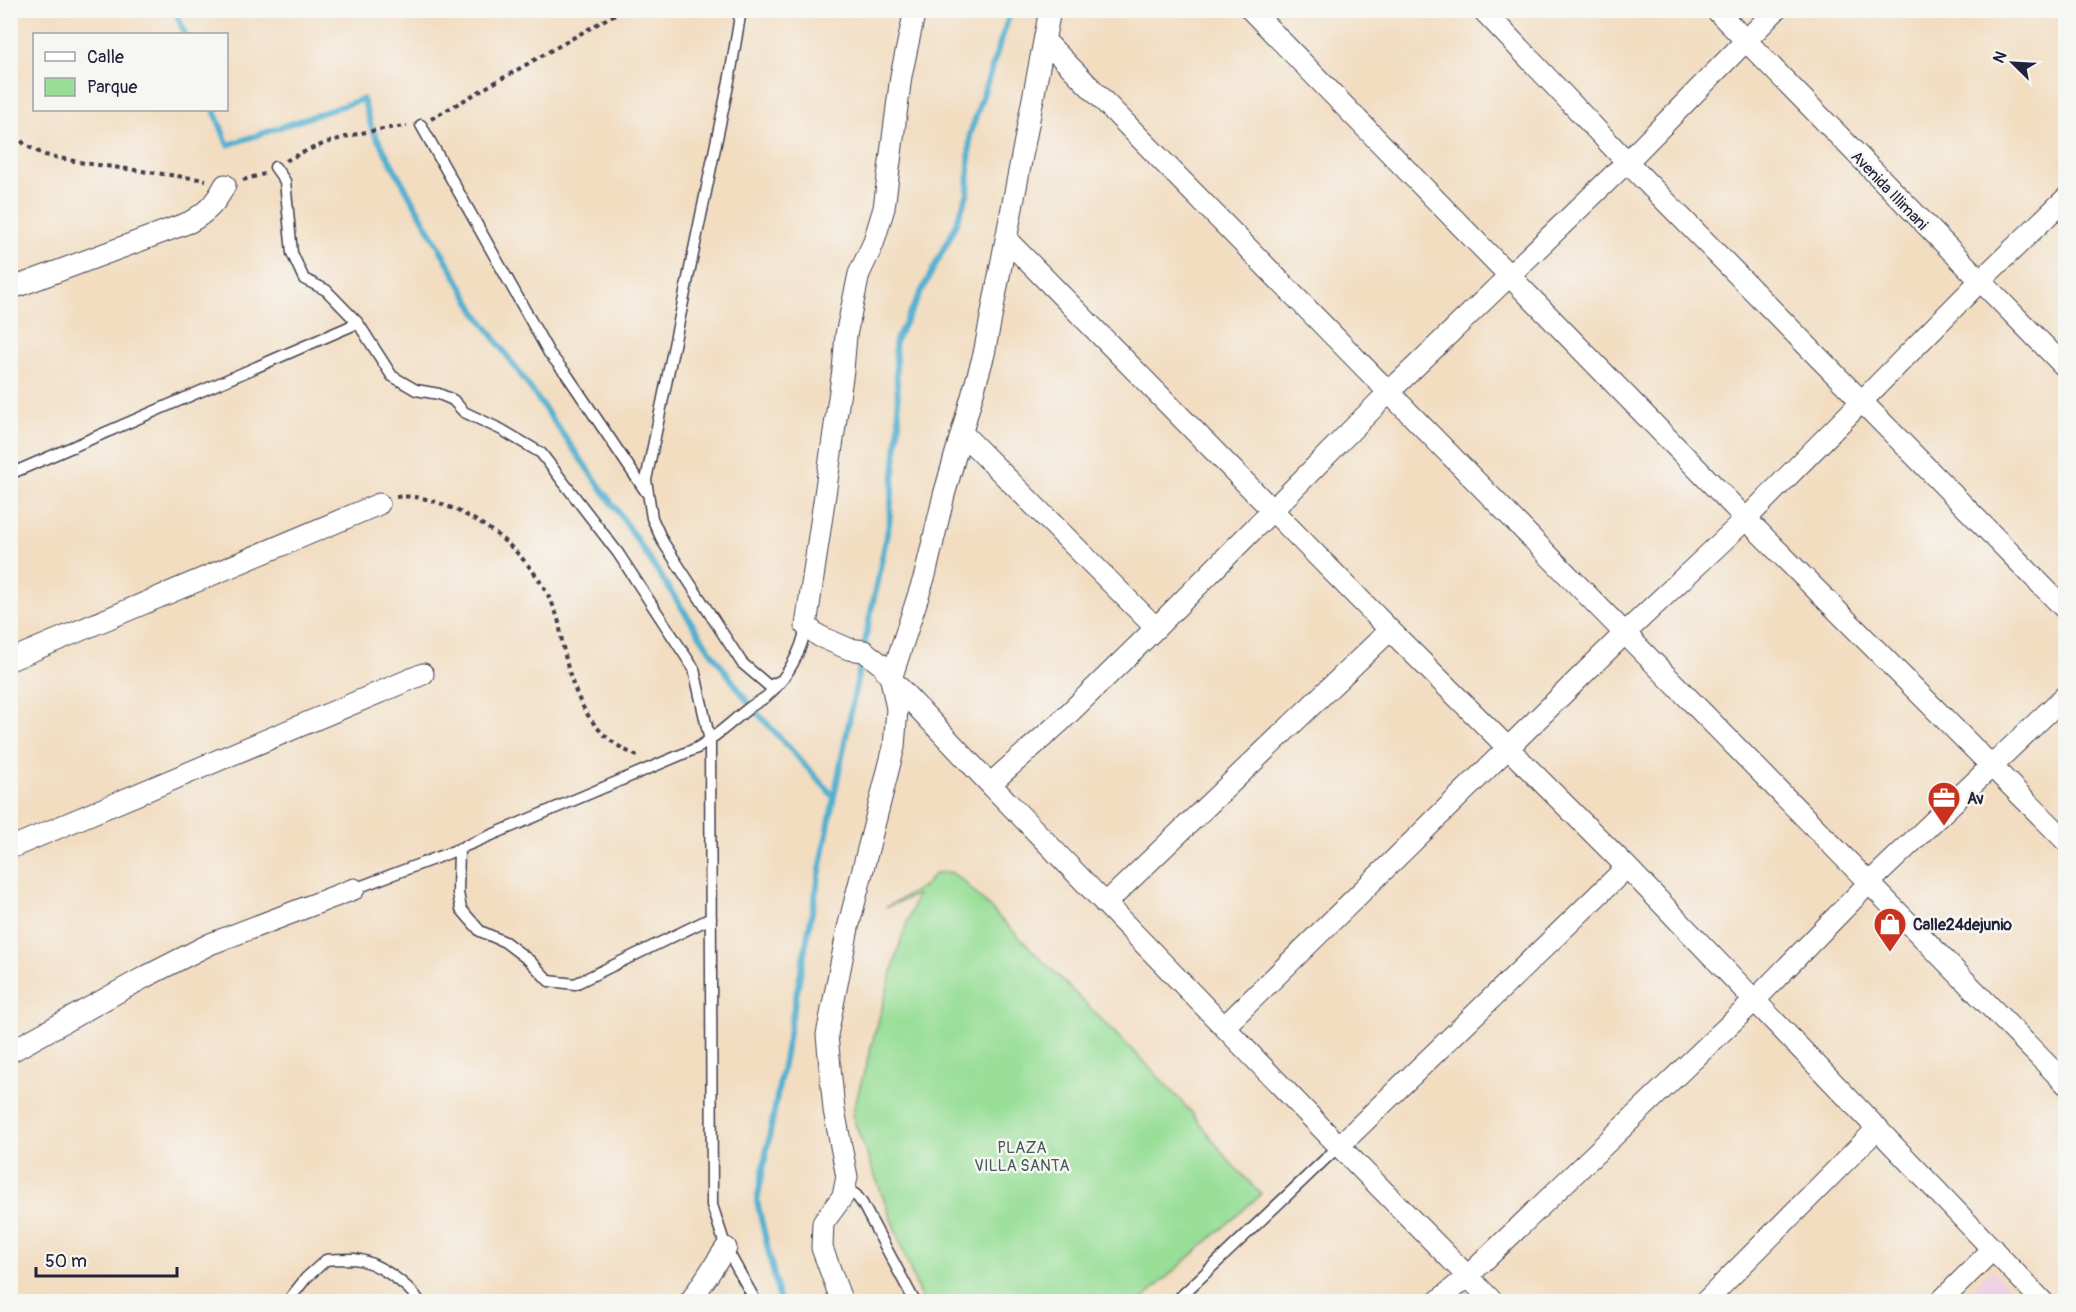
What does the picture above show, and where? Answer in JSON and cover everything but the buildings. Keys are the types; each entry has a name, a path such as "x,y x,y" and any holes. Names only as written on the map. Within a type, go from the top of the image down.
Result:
{"street":[{"path":"915,10 901,76 884,208 873,244 859,274 846,335 806,626 826,640 849,649 864,651 883,666 891,679 990,784 1339,1146 1493,1302"},
{"path":"842,1302 822,1248 823,1223 843,1196 847,1177 834,1110 827,1035 848,928 894,747 897,709 891,679 925,575 944,495 984,354 1046,42 1050,10"},
{"path":"1251,10 1746,519 2066,841"},
{"path":"1482,10 1627,162 2066,610"},
{"name":"Avenida Illimani","path":"1716,10 2066,368"},
{"path":"990,784 1059,723 1156,628 1390,391 1627,162 1776,10"},
{"path":"1046,42 2066,1084"},
{"path":"10,289 190,222 217,202 225,185"},
{"path":"1225,1026 1625,633 1746,519 1980,281 2066,198"},
{"path":"1006,239 1390,630 1627,867 2043,1302"},
{"path":"962,433 1156,628"},
{"path":"10,660 379,504"},
{"path":"1106,904 1390,630"},
{"path":"10,848 423,674"},
{"path":"1437,1302 1468,1276 1754,1001 1869,883 2066,695"},
{"path":"1339,1146 1627,867"},
{"path":"13,1044 210,944 354,889"},
{"path":"1705,1302 1878,1128"},
{"path":"690,1302 726,1248"},
{"path":"1940,1302 1993,1250"}],"lane":[{"path":"741,10 730,76 646,480 652,518 663,542 742,663 768,686 780,681"},
{"path":"421,125 549,353 567,375 647,493"},
{"path":"275,167 285,181 292,254 304,279 326,290 358,323 392,376 416,390 439,394 453,400 464,412 502,430 541,453 618,553 694,669 710,741 712,1205 726,1248 756,1302"},
{"path":"10,474 358,323"},
{"path":"354,889 459,849 710,741 751,706 768,696 803,644 806,626"},
{"path":"459,849 458,893 461,909 480,931 505,942 530,961 549,981 575,984 711,918"},
{"path":"1175,1302 1339,1146"},
{"path":"845,1188 856,1195 862,1203 915,1302"},
{"path":"287,1302 306,1278 326,1260 357,1259 386,1271 414,1293 420,1302"}],"path":[{"path":"10,127 26,145 45,156 225,185 259,177 309,148 351,135 372,129 421,125 622,10"},
{"path":"379,504 405,496 440,503 485,526 515,549 552,604 558,619 578,701 586,715 596,727 621,747 661,764"}],"shaded area":[{"path":"1991,1270 2022,1301 1960,1301"}],"green space":[{"name":"PLAZA VILLA SANTA","path":"951,872 963,881 1154,1072 1191,1112 1229,1161 1261,1194 1140,1301 922,1301 852,1115 901,940 917,895 886,907 923,887 936,873"}],"waterway":[{"path":"175,10 185,33"},
{"path":"864,646 889,524 899,422 895,342 952,233 968,193 970,134 1011,10"},
{"path":"214,111 228,145 363,99 372,129 476,312 621,516 709,649 751,706 834,797 757,1201 780,1302"},
{"path":"834,797 862,656"}],"place":[{"name":"Av","path":"1944,827"},
{"name":"Calle24dejunio","path":"1890,953"}]}
